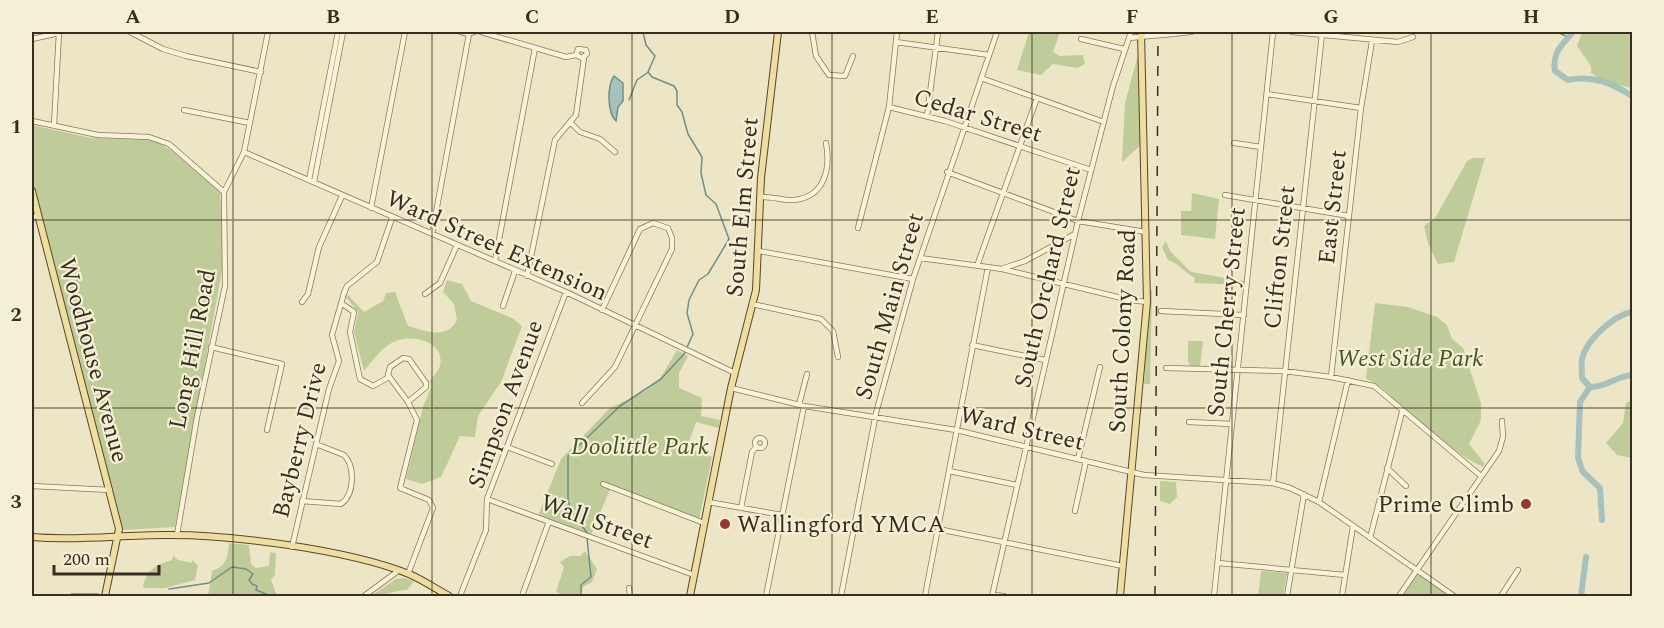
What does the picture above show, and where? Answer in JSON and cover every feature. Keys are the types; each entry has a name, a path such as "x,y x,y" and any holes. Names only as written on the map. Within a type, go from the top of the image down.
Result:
{"main road":[{"name":"South Elm Street","path":"690,597 731,388 752,304 759,251 761,197 776,32"},
{"name":"South Colony Road","path":"1120,597 1147,302 1141,34"},
{"name":"Woodhouse Avenue","path":"32,191 35,216 110,490 119,538"},
{"path":"32,537 78,540 177,535 292,547 408,574 449,597"},
{"path":"105,597 119,538"}],"street":[{"path":"32,39 59,32 54,125"},
{"path":"130,32 163,49 261,72"},
{"name":"Long Hill Road","path":"177,535 227,269 224,192 244,152 268,32"},
{"path":"312,181 338,32"},
{"path":"312,181 342,32"},
{"path":"371,208 405,32"},
{"path":"432,234 471,33 461,32"},
{"path":"481,32 566,57 576,55 584,58"},
{"path":"812,32 816,56 829,75 845,76 853,56"},
{"path":"858,228 889,107 897,32"},
{"path":"927,116 938,32"},
{"name":"South Main Street","path":"841,597 875,417 913,279 947,172 997,32"},
{"name":"South Orchard Street","path":"992,596 1062,284 1104,122 1131,32"},
{"path":"1129,38 1141,34 1149,36 1191,32"},
{"name":"South Cherry Street","path":"1214,597 1272,32"},
{"path":"1292,32 1372,41 1401,42 1413,37"},
{"name":"Clifton Street","path":"1273,483 1322,34"},
{"path":"1081,39 1124,50"},
{"name":"East Street","path":"1331,377 1361,108 1372,41"},
{"path":"896,42 989,55"},
{"path":"495,261 535,48"},
{"path":"527,276 555,140 576,114 585,67 584,58 587,52 582,48 578,49 576,55"},
{"path":"981,78 1104,122"},
{"path":"1267,94 1361,108"},
{"path":"977,266 1001,192 1037,98"},
{"name":"Cedar Street","path":"889,107 964,127 1091,170"},
{"path":"184,110 250,123"},
{"path":"32,121 98,135 159,140 169,144 224,192"},
{"path":"571,123 580,132 600,139 615,152"},
{"path":"761,197 791,200 807,197 820,187 825,176 828,154 826,143"},
{"path":"1234,143 1261,147"},
{"name":"Ward Street Extension","path":"244,152 566,292 735,373"},
{"path":"947,172 1078,221 1146,232"},
{"path":"1224,195 1349,216"},
{"path":"302,302 308,294 319,247 342,196"},
{"name":"Bayberry Drive","path":"292,547 315,444 339,361 332,335 341,303 347,286 377,262 392,218"},
{"path":"582,403 615,367 672,249 671,234 661,224 646,225 638,233 602,310"},
{"path":"1002,268 1025,261 1075,234"},
{"path":"425,294 440,283 457,245"},
{"path":"759,251 913,279"},
{"path":"920,258 1002,268 1062,284 1147,302"},
{"path":"925,597 987,267"},
{"path":"503,306 515,271"},
{"name":"Simpson Avenue","path":"460,597 486,530 488,499 566,292"},
{"path":"341,303 354,312 350,332 360,380 366,385 375,386 388,377 390,368 403,358 409,359 426,383 426,387 408,402"},
{"path":"752,304 821,319 833,331 838,357"},
{"path":"1161,311 1244,315"},
{"path":"972,345 1045,360"},
{"path":"211,347 282,364 267,430"},
{"path":"1078,459 1100,367"},
{"path":"1166,368 1284,371 1331,377 1374,386 1402,412 1481,476"},
{"path":"766,597 807,374"},
{"path":"388,377 408,402 417,420 400,488 429,500 433,508 408,574"},
{"path":"1319,502 1348,380"},
{"name":"Ward Street","path":"731,388 802,405 956,430 1132,472 1273,483 1319,502 1454,597"},
{"path":"1370,538 1402,412"},
{"path":"1399,597 1499,451 1503,437 1502,421"},
{"path":"1189,422 1232,424"},
{"path":"302,501 341,504 346,501 351,480 352,468 346,457 337,450 315,444"},
{"path":"507,447 552,464"},
{"path":"741,508 752,452 756,447"},
{"path":"1075,511 1086,461"},
{"path":"1387,468 1406,486"},
{"path":"949,471 1017,484"},
{"path":"603,484 704,523"},
{"path":"32,486 110,490"},
{"path":"1287,597 1304,494"},
{"name":"Wall Street","path":"488,499 548,524 694,575"},
{"path":"708,502 782,515"},
{"path":"522,597 548,524"},
{"path":"1342,597 1353,526"},
{"path":"938,529 1123,566"},
{"path":"1218,563 1345,575"},
{"path":"1501,597 1518,570"},
{"path":"364,597 398,571"},
{"path":"629,588 630,597"},
{"path":"992,596 1004,597"},
{"path":"73,597 96,597"}],"green space":[{"path":"1029,32 1060,32 1053,52 1060,56 1083,55 1085,64 1077,68 1053,64 1041,75 1017,70"},
{"path":"1582,32 1632,32 1632,88 1603,81 1591,73 1591,66 1577,46"},
{"path":"1138,55 1141,145 1122,162 1125,103"},
{"path":"32,125 91,138 148,140 159,143 171,150 220,192 224,260 175,527 123,530 42,220 32,221"},
{"path":"1473,158 1485,158 1454,262 1438,264 1428,243 1424,226 1435,218 1467,161"},
{"path":"1192,193 1219,199 1215,239 1181,235 1181,211 1191,211"},
{"path":"1164,238 1171,252 1191,272 1244,281 1244,285 1194,283 1195,278 1168,260 1162,247 1165,243"},
{"path":"447,280 462,284 471,301 512,318 522,326 501,382 478,416 475,437 460,436 441,477 422,484 406,479 423,407 431,387 430,381 439,367 438,351 427,342 420,340 399,340 384,348 364,371 354,332 358,312 346,297 347,294 364,312 383,301 386,293 395,292 408,326 428,332 442,332 453,326 457,320 454,304 443,292"},
{"path":"1150,290 1152,290 1150,384 1144,384"},
{"name":"West Side Park","path":"1375,303 1408,307 1437,317 1447,325 1452,339 1463,348 1481,403 1481,420 1469,444 1485,464 1483,467 1451,448 1382,388 1366,379"},
{"path":"1188,341 1203,341 1200,366 1191,366 1188,362"},
{"name":"Doolittle Park","path":"677,350 688,356 679,373 679,388 702,398 701,416 720,420 719,428 696,422 687,447 712,457 699,520 610,489 591,535 538,516 561,459 610,408 646,391 661,377"},
{"path":"1632,400 1632,458 1617,455 1606,443 1623,423 1626,403"},
{"path":"1160,481 1176,482 1177,497 1170,504 1160,501"},
{"path":"229,543 249,545 251,564 256,568 269,566 270,552 276,553 275,575 271,579 276,594 289,594 290,596 208,596 212,571 226,560"},
{"path":"585,551 597,569 592,582 583,587 581,596 567,596 556,592 564,567 560,562 570,556 580,556"},
{"path":"173,555 178,560 192,563 192,560 198,565 195,580 165,588 143,588 149,573 156,566 172,560"},
{"path":"1261,571 1287,573 1283,596 1258,596"},
{"path":"1417,575 1420,575 1450,596 1401,596"},
{"path":"404,578 414,581 407,590 371,596 396,579"}],"water":[{"path":"614,76 623,83 623,101 618,107 616,121 611,112 609,99"}],"waterway":[{"path":"587,533 570,509 568,456 620,406 661,379 684,354 693,334 687,313 689,300 699,280 708,274 729,239 716,204 706,195 701,173 702,157 688,134 682,112 677,105 677,91 674,86 652,77 648,72 655,56 646,45 643,32"},
{"path":"1573,32 1556,54 1555,71 1568,80 1602,81 1632,96"},
{"path":"1561,34 1568,37"},
{"path":"629,100 637,80 647,73"},
{"path":"1632,312 1609,323 1589,344 1582,359 1582,378 1590,387 1632,375"},
{"path":"1590,387 1580,402 1578,458 1583,472 1600,488 1602,520"},
{"path":"581,596 581,585 591,577 587,538"},
{"path":"1581,596 1586,557"},
{"path":"169,589 209,583 232,567 246,569 253,574 249,580 257,586 256,590 266,594 265,596"}],"railway":[{"path":"1155,596 1158,32"}],"place":[{"name":"Prime Climb","path":"1526,504"},
{"name":"Wallingford YMCA","path":"725,524"}]}
